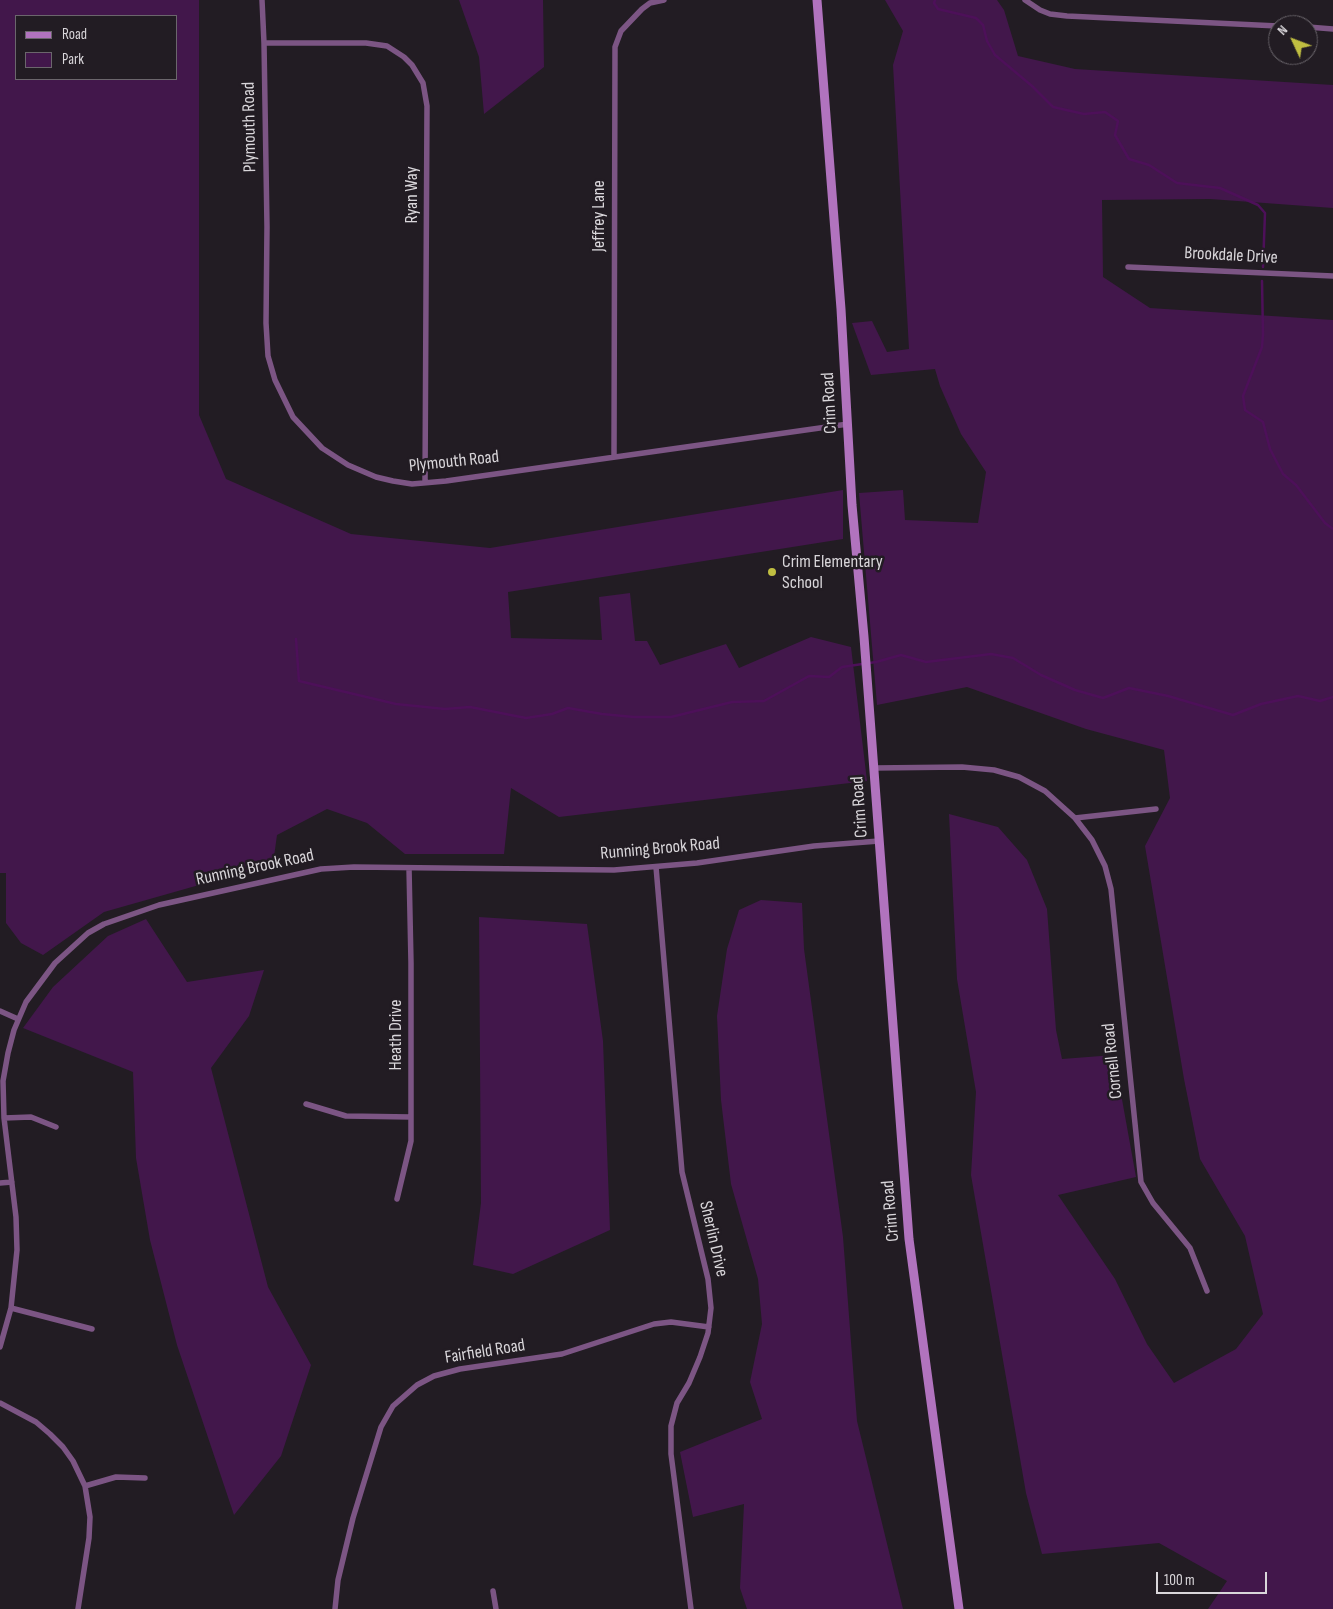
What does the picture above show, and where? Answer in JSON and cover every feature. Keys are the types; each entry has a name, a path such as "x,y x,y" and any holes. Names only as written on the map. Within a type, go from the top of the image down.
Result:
{"street":[{"name":"Plymouth Road","path":"262,0 268,356 285,404 301,428 322,448 348,465 376,477 393,482 412,484 848,424"},
{"name":"Jeffrey Lane","path":"614,456 615,47 622,31 642,9 650,4 664,0"},
{"name":"Crim Road","path":"817,0 841,309 852,505 865,650 878,841 910,1239 959,1609"},
{"path":"1025,0 1050,14 1068,16 1268,26"},
{"path":"1318,28 1333,29"},
{"name":"Ryan Way","path":"264,44 366,43 387,46 404,57 412,65 423,83 427,106 425,483"},
{"name":"Brookdale Drive","path":"1128,267 1333,276"},
{"name":"Cornell Road","path":"874,768 962,767 994,770 1019,777 1045,791 1075,818 1092,840 1105,866 1111,889 1141,1182 1153,1203 1190,1248 1207,1291"},
{"path":"1075,818 1156,809"},
{"name":"Running Brook Road","path":"0,1347 11,1308 17,1250 16,1217 4,1118 3,1081 5,1066 11,1040 26,1002 54,963 88,933 104,924 159,905 307,871 354,867 614,870 697,863 814,846 878,841"},
{"name":"Sherlin Drive","path":"656,867 682,1172 709,1286 711,1308 709,1327 700,1357 689,1383 674,1410 671,1426 671,1454 691,1609"},
{"name":"Heath Drive","path":"397,1199 409,1152 411,1117 409,868"},
{"path":"0,1011 18,1019"},
{"path":"306,1104 346,1116 411,1117"},
{"path":"4,1118 31,1117 56,1127"},
{"path":"0,1183 12,1182"},
{"path":"11,1308 92,1329"},
{"name":"Fairfield Road","path":"335,1609 338,1580 353,1518 380,1427 393,1406 417,1385 434,1376 460,1370 562,1354 654,1324 670,1322 709,1327"},
{"path":"0,1402 36,1422 50,1434 73,1461 85,1486 90,1518 89,1538 78,1609"},
{"path":"85,1486 116,1477 145,1478"},
{"path":"493,1591 496,1609"}],"green space":[{"path":"0,0 199,0 199,415 226,479 351,534 490,548 843,490 843,539 508,592 511,638 602,640 599,597 630,593 635,641 647,641 660,665 726,644 739,668 811,637 851,647 867,781 559,817 511,788 504,854 405,854 367,823 327,809 277,835 273,864 104,912 43,955 21,943 6,923 6,873 0,873"},
{"path":"459,0 543,0 544,67 484,114 479,57"},
{"path":"885,0 997,0 1004,10 1018,56 1075,69 1333,85 1333,208 1210,199 1102,200 1103,277 1150,308 1333,320 1333,1609 1208,1609 1227,1581 1159,1543 1042,1554 1026,1493 971,1175 976,1092 957,979 949,814 998,827 1027,860 1047,909 1056,1030 1062,1059 1114,1055 1136,1177 1058,1195 1115,1279 1147,1344 1174,1383 1236,1349 1263,1314 1245,1236 1200,1159 1184,1079 1145,846 1170,798 1164,750 1086,729 967,687 877,705 859,493 903,490 905,520 978,523 986,472 961,434 940,386 935,369 871,375 852,323 872,321 887,352 909,349 893,65 903,31"},
{"path":"761,900 802,903 804,949 843,1237 857,1421 903,1609 747,1609 740,1588 744,1504 693,1517 680,1452 762,1419 750,1382 762,1324 758,1279 731,1184 721,1100 717,1016 727,949 739,910"},
{"path":"479,917 587,924 603,1041 610,1230 513,1274 473,1265 481,1203"},
{"path":"146,919 187,982 264,970 249,1016 211,1068 268,1287 311,1365 281,1456 234,1515 177,1345 150,1240 136,1158 133,1072 23,1028 53,987 108,936"}],"waterway":[{"path":"935,0 934,3 938,9 976,18 983,25 987,41 995,55 1032,86 1053,107 1084,114 1105,112 1118,121 1115,135 1129,159 1149,165 1177,183 1220,188 1258,205 1265,213 1263,267"},
{"path":"1262,281 1262,347 1243,396 1245,410 1263,422 1270,449 1283,474 1296,485 1325,523 1333,529"},
{"path":"296,639 299,681 396,704 445,709 470,707 526,718 552,714 568,708 634,717 671,717 732,702 764,701 809,676 829,677 842,667 876,662 901,655 926,662 991,654 1013,658 1041,675 1075,690 1103,698 1129,688 1168,696 1233,715 1261,704 1298,696 1320,701 1333,697"}],"place":[{"name":"Crim Elementary School","path":"772,572"}]}
